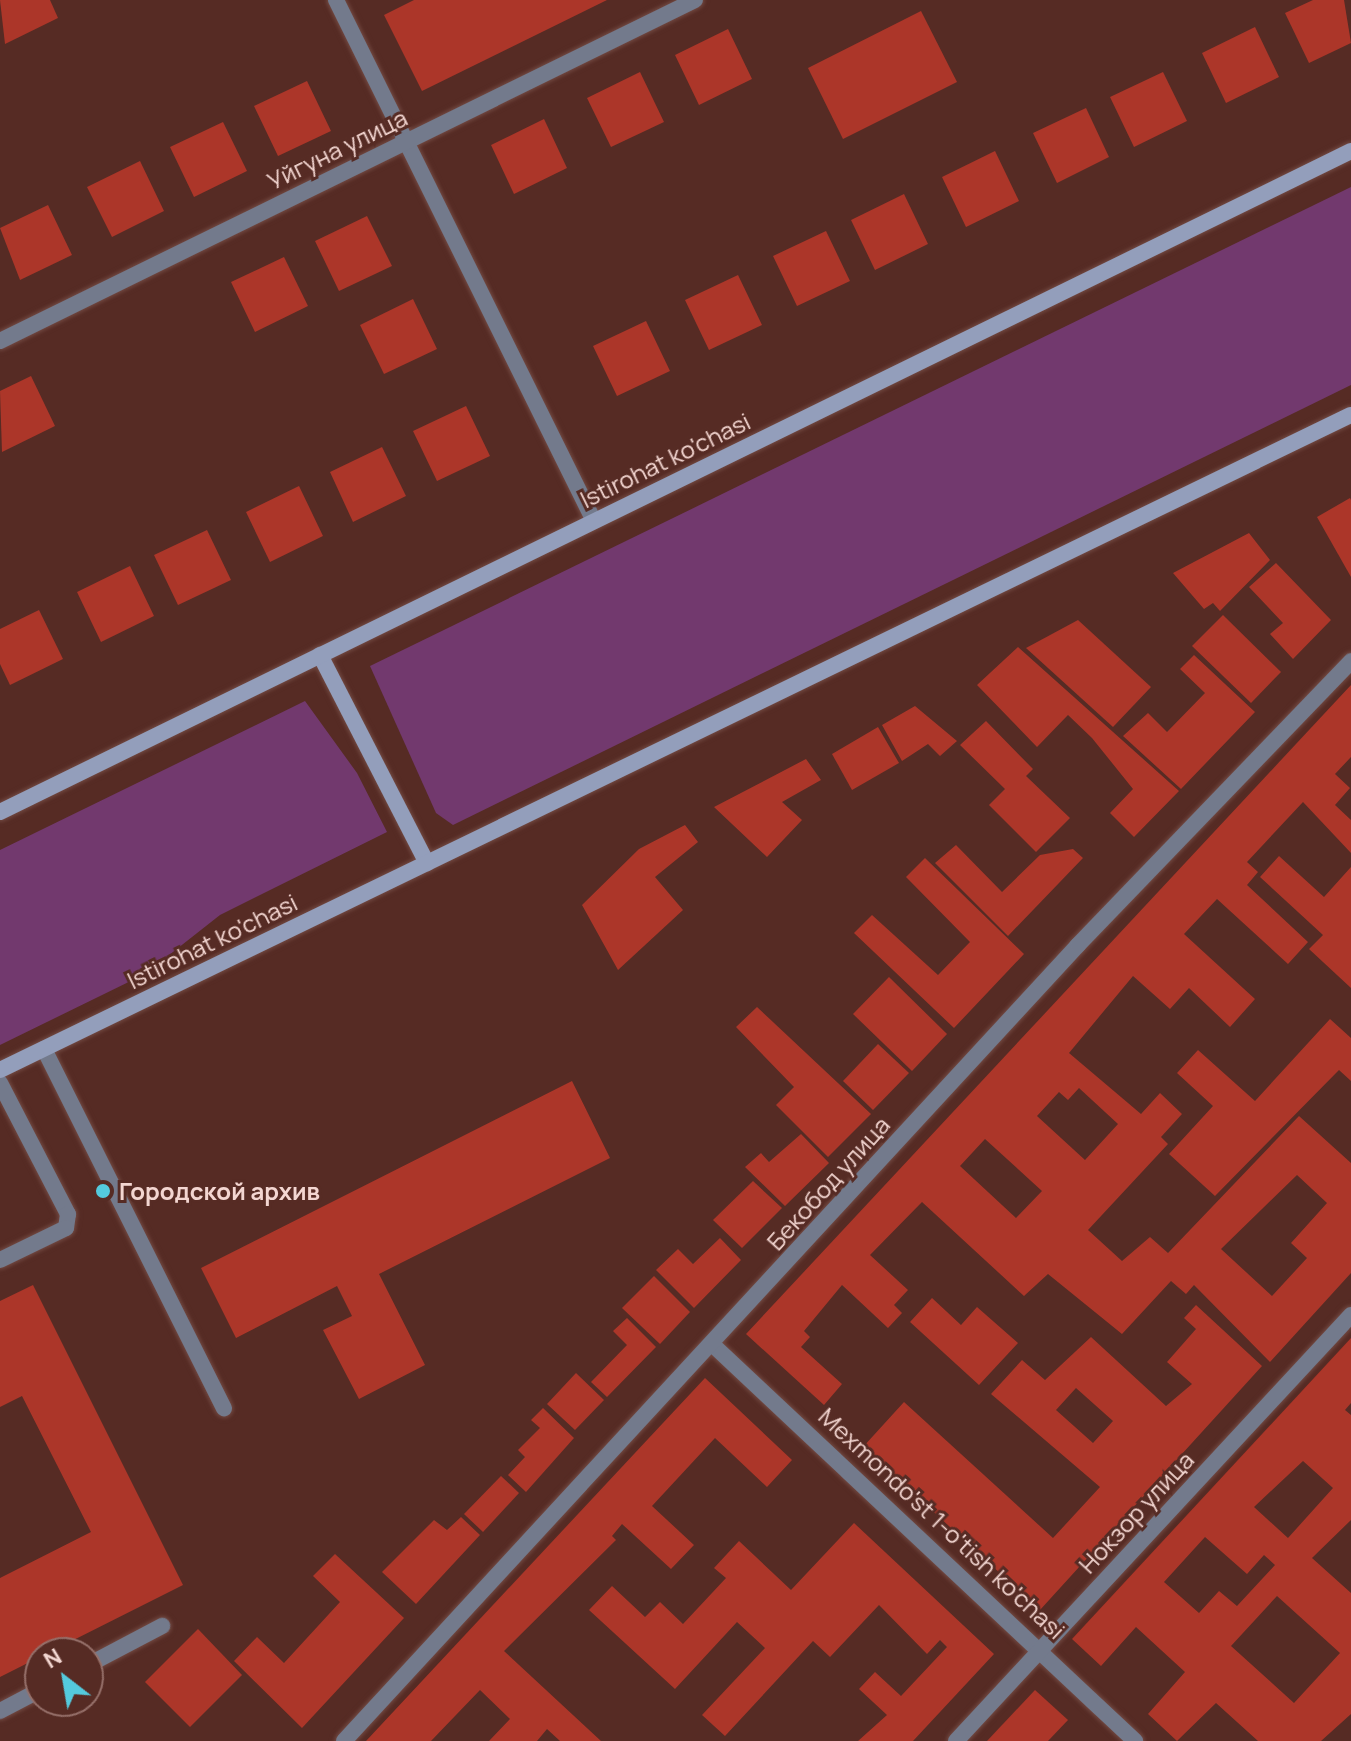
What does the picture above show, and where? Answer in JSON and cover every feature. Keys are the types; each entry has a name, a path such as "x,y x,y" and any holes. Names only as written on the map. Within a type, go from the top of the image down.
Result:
{"main road":[{"name":"Istirohat ko'chasi","path":"0,812 1351,151"},
{"name":"Istirohat ko'chasi","path":"0,1070 1351,415"},
{"path":"320,655 427,863"}],"street":[{"path":"336,0 594,521"},
{"name":"Уйгуна улица","path":"0,341 695,0"},
{"name":"Бекобод улица","path":"344,1741 713,1345 1078,945 1351,661"},
{"path":"44,1049 224,1409"},
{"path":"0,1083 68,1214 66,1228 0,1260"},
{"name":"Нокзор улица","path":"956,1741 1351,1315"},
{"name":"Mexmondo'st 1-o'tish ko'chasi","path":"713,1345 1042,1648 1135,1741"},
{"path":"104,1657 162,1626"},
{"path":"0,1711 24,1698"}],"shaded area":[{"path":"1351,187 1351,385 453,825 436,813 370,666"},
{"path":"305,701 357,773 387,832 220,915 145,974 0,1045 0,850"}],"building":[{"path":"0,0 50,0 58,18 5,44"},
{"path":"414,0 607,0 422,91 384,15"},
{"path":"1313,0 1344,0 1351,43 1309,63 1285,13"},
{"path":"921,11 957,82 843,139 808,68"},
{"path":"1255,27 1279,77 1226,103 1202,53"},
{"path":"728,29 752,79 699,105 675,55"},
{"path":"640,72 664,122 611,147 587,98"},
{"path":"1163,72 1187,121 1134,147 1110,97"},
{"path":"307,81 331,131 278,156 254,106"},
{"path":"1086,108 1109,157 1057,183 1033,133"},
{"path":"544,119 567,168 514,194 491,145"},
{"path":"223,122 247,171 194,197 170,147"},
{"path":"995,151 1019,201 966,227 942,177"},
{"path":"140,161 164,211 112,237 87,187"},
{"path":"904,194 928,244 875,270 851,220"},
{"path":"48,205 72,255 20,280 0,228"},
{"path":"367,216 392,266 339,291 315,241"},
{"path":"826,231 850,281 797,306 773,256"},
{"path":"284,257 308,306 255,332 231,282"},
{"path":"738,275 762,325 709,350 685,300"},
{"path":"413,299 437,349 384,374 360,325"},
{"path":"646,321 670,371 617,396 593,346"},
{"path":"31,376 55,426 2,452 0,391"},
{"path":"466,406 490,456 437,481 413,431"},
{"path":"382,447 406,496 353,522 330,472"},
{"path":"299,486 323,536 270,562 246,512"},
{"path":"1351,500 1351,577 1317,517"},
{"path":"207,530 231,580 178,605 154,555"},
{"path":"1249,533 1270,560 1220,611 1213,603 1204,609 1173,573"},
{"path":"1276,563 1331,620 1293,659 1270,634 1283,623 1249,587"},
{"path":"130,566 154,616 101,642 77,592"},
{"path":"39,610 63,659 10,685 0,664 0,629"},
{"path":"1223,615 1281,672 1251,703 1192,646"},
{"path":"1078,620 1151,687 1113,727 1026,648"},
{"path":"1018,647 1179,791 1134,837 1110,813 1133,789 1092,738 1068,715 1037,747 977,685"},
{"path":"1194,655 1255,712 1181,789 1123,736 1148,713 1167,732 1205,693 1180,669"},
{"path":"1351,685 1351,757 1335,774 1350,788 1335,805 1351,820 1351,853 1303,802 1247,862 1258,872 1247,885 1308,942 1288,964 1217,899 1184,934 1255,999 1230,1027 1189,988 1170,1009 1133,976 1069,1053 1141,1114 1160,1093 1182,1114 1161,1137 1168,1144 1088,1230 1122,1261 1150,1237 1168,1253 1299,1116 1351,1163 1351,1273 1270,1362 1194,1285 1186,1294 1171,1281 1122,1334 1048,1274 1024,1296 922,1202 870,1255 908,1290 894,1305 902,1313 888,1328 842,1285 804,1331 810,1337 801,1347 842,1384 824,1405 746,1334","holes":["1079,1088 1118,1124 1085,1160 1037,1116 1059,1092 1068,1100","985,1139 1042,1191 1016,1218 960,1166","1297,1175 1327,1203 1291,1243 1307,1258 1272,1296 1221,1249"]},
{"path":"915,706 957,741 940,756 928,744 902,761 882,725"},
{"path":"986,721 1033,769 1026,776 1070,818 1036,852 989,805 1005,789 960,745"},
{"path":"878,727 899,763 852,790 832,754"},
{"path":"806,759 821,780 782,802 802,820 767,857 714,807"},
{"path":"685,825 698,842 655,877 683,910 618,970 582,905 639,849"},
{"path":"956,845 1002,892 1040,855 1073,849 1083,858 1008,936 935,863"},
{"path":"1279,856 1324,897 1351,867 1351,988 1309,949 1323,935 1260,877"},
{"path":"925,858 1024,954 954,1028 854,933 872,915 938,975 970,942 906,877"},
{"path":"889,977 947,1034 912,1071 853,1014"},
{"path":"757,1007 871,1114 828,1157 776,1105 794,1087 736,1027"},
{"path":"1330,1019 1351,1038 1351,1081 1339,1070 1215,1196 1169,1154 1213,1106 1177,1073 1198,1050 1255,1101"},
{"path":"878,1044 909,1073 873,1110 843,1081"},
{"path":"572,1081 610,1158 379,1274 425,1365 359,1399 323,1330 352,1316 337,1286 236,1338 201,1268"},
{"path":"801,1134 829,1163 785,1206 745,1167 761,1153 769,1162"},
{"path":"753,1181 782,1208 742,1248 713,1220"},
{"path":"720,1238 741,1260 694,1308 656,1270 678,1249 693,1264"},
{"path":"654,1276 690,1312 660,1344 622,1308"},
{"path":"33,1285 183,1585 80,1637 24,1637 24,1665 0,1677 0,1578 91,1532 22,1396 0,1407 0,1301"},
{"path":"932,1298 961,1325 977,1307 1018,1343 979,1385 910,1322"},
{"path":"1196,1305 1262,1366 1040,1610 863,1447 904,1402 1053,1538 1100,1487 991,1394 1022,1360 1045,1380 1091,1337 1166,1406 1192,1384 1167,1362 1196,1329 1184,1318","holes":["1076,1388 1113,1421 1093,1443 1056,1410"]},
{"path":"627,1318 656,1347 607,1397 591,1382 627,1345 613,1331"},
{"path":"1351,1338 1351,1403 1345,1410 1351,1415 1351,1520 1312,1558 1351,1593 1351,1714 1321,1741 1258,1741 1216,1703 1177,1741 1148,1714 1185,1672 1136,1627 1101,1666 1072,1639","holes":["1303,1461 1333,1488 1288,1538 1254,1507","1205,1537 1247,1574 1264,1555 1275,1565 1237,1606 1219,1591 1199,1613 1164,1582","1277,1596 1340,1653 1294,1703 1231,1646"]},
{"path":"576,1373 604,1400 575,1430 547,1404"},
{"path":"705,1378 792,1460 767,1487 715,1438 652,1506 694,1545 671,1569 622,1524 612,1536 616,1540 504,1651 601,1741 560,1741 547,1729 537,1741 489,1741 510,1719 480,1690 431,1741 366,1741"},
{"path":"543,1408 574,1438 526,1492 508,1475 525,1457 518,1450 540,1428 531,1420"},
{"path":"501,1476 519,1493 483,1532 464,1514"},
{"path":"461,1517 480,1535 416,1604 382,1572 434,1520 447,1530"},
{"path":"854,1523 994,1654 913,1741 858,1741 887,1715 859,1689 875,1672 901,1696 947,1647 940,1640 927,1654 879,1605 830,1657 813,1641 725,1736 702,1715 765,1648 737,1622 675,1689 589,1610 612,1586 645,1617 660,1602 683,1624 726,1578 714,1568 739,1541 791,1590"},
{"path":"335,1554 404,1618 302,1728 234,1661 257,1637 284,1663 340,1602 313,1576"},
{"path":"198,1629 242,1675 190,1727 145,1682"},
{"path":"1035,1690 1068,1720 1048,1741 987,1741"}],"place":[{"name":"Городской архив","path":"103,1191"}]}
